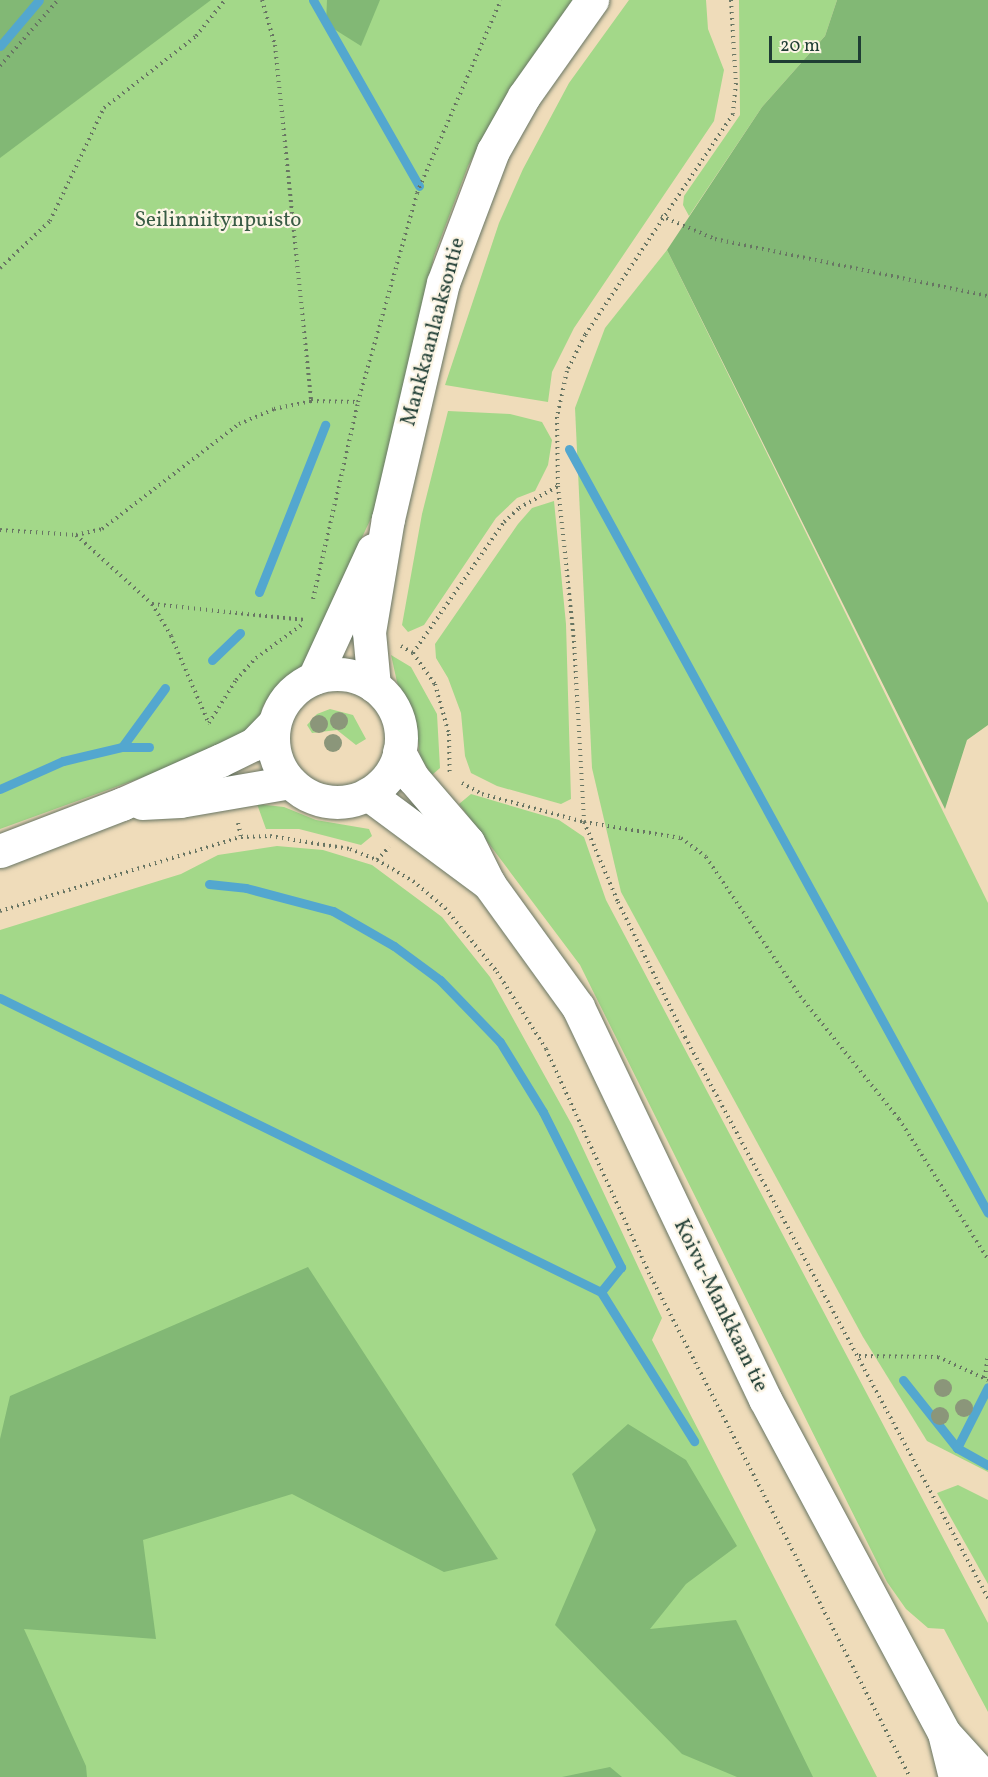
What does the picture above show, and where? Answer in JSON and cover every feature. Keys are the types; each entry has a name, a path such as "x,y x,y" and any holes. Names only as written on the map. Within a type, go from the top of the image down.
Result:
{"main road":[{"name":"Mankkaanlaaksontie","path":"374,686 369,632 388,519 442,284 493,151 524,96 592,0"},
{"name":"Mankkaanlaaksontie","path":"314,678 388,519"},
{"path":"0,851 122,804 254,744 274,723 293,691 314,678 351,675 374,686 397,715 399,752 391,772 368,794 329,801 301,791 290,782 276,760 274,723"},
{"name":"Koivu-Mankkaan tie","path":"399,752 413,778 468,843 489,885 578,1007 765,1399 944,1733 984,1777"},
{"path":"122,804 180,801 290,782"},
{"name":"Koivu-Mankkaan tie","path":"368,794 489,885"},
{"name":"Koivu-Mankkaan tie","path":"944,1733 955,1777"}],"path":[{"path":"0,66 58,0"},
{"path":"0,268 50,221 104,108 196,36 225,0"},
{"path":"262,0 275,45 311,401"},
{"path":"76,535 152,604 171,636 209,723 236,680 266,647 308,620 358,402 417,193 501,0"},
{"path":"731,0 736,83 733,114 662,216 585,335 567,371 557,417 558,486 574,641 584,822 618,902 685,1037 988,1598"},
{"path":"662,216 715,239 988,296"},
{"path":"0,530 76,535 102,529 239,424 274,408 311,401 358,402"},
{"path":"413,653 504,522 519,508 558,486"},
{"path":"152,604 308,620"},
{"path":"450,776 482,794 584,822 681,838 706,857 800,996 898,1119 988,1259"},
{"path":"0,911 241,837 270,836 350,849 377,860 413,881 445,908 497,972 546,1049 651,1277 910,1777"},
{"path":"858,1356 938,1357 987,1379 988,1355"}],"green space":[{"name":"Seilinniitynpuisto","path":"0,0 573,0 508,92 468,166 434,256 376,508 335,594 309,663 264,704 254,732 193,759 0,829"},
{"path":"0,0 211,0 0,158"},
{"path":"327,0 380,0 361,46 326,24"},
{"path":"629,0 706,0 708,29 724,70 714,121 574,328 552,372 548,402 445,385 499,223 523,169 569,83"},
{"path":"739,0 837,0 825,36 762,107 689,216 683,205 684,196 740,115"},
{"path":"837,0 988,0 988,725 967,740 945,809 667,250 762,107 825,36"},
{"path":"667,250 988,903 988,1472 927,1441 863,1337 621,892 592,768 575,408 605,328"},
{"path":"448,411 510,414 542,422 552,440 548,465 535,491 517,498 496,518 424,625 408,632 402,625 422,514"},
{"path":"554,501 566,624 571,799 561,804 497,786 471,773 465,756 461,713 448,678 436,658 435,644 518,524 532,508"},
{"path":"391,655 411,667 437,714 440,768 432,775 420,757 416,723 397,682"},
{"path":"330,709 353,715 366,739 356,745 337,730 312,733 307,725 317,714"},
{"path":"471,794 559,820 584,837 606,900 988,1623 988,1712 944,1629 928,1628 906,1609 887,1582 580,965 459,804"},
{"path":"257,804 284,807 316,820 369,829 372,836 361,845 299,829 266,829"},
{"path":"277,846 323,850 372,865 442,917 490,977 572,1125 662,1318 652,1340 877,1777 0,1777 0,930 181,874 218,855"},
{"path":"308,1267 498,1559 444,1572 292,1494 143,1540 156,1639 24,1629 86,1766 87,1777 0,1777 0,1439 10,1396"},
{"path":"628,1424 686,1460 737,1546 686,1584 650,1629 736,1620 813,1777 737,1777 682,1754 555,1625 596,1530 572,1474"},
{"path":"958,1485 988,1500 988,1584 937,1493"},
{"path":"610,1767 622,1777 562,1777"}],"waterway":[{"path":"0,46 39,0"},
{"path":"313,0 419,186"},
{"path":"259,592 325,425"},
{"path":"569,449 988,1213"},
{"path":"212,660 240,633"},
{"path":"122,747 165,688"},
{"path":"0,789 63,761 122,747 149,747"},
{"path":"209,884 246,888 333,911 394,946 440,980 500,1042 543,1112 621,1267 601,1292"},
{"path":"0,998 601,1292 694,1441"},
{"path":"903,1380 957,1448 988,1465"},
{"path":"957,1448 988,1387"}]}
